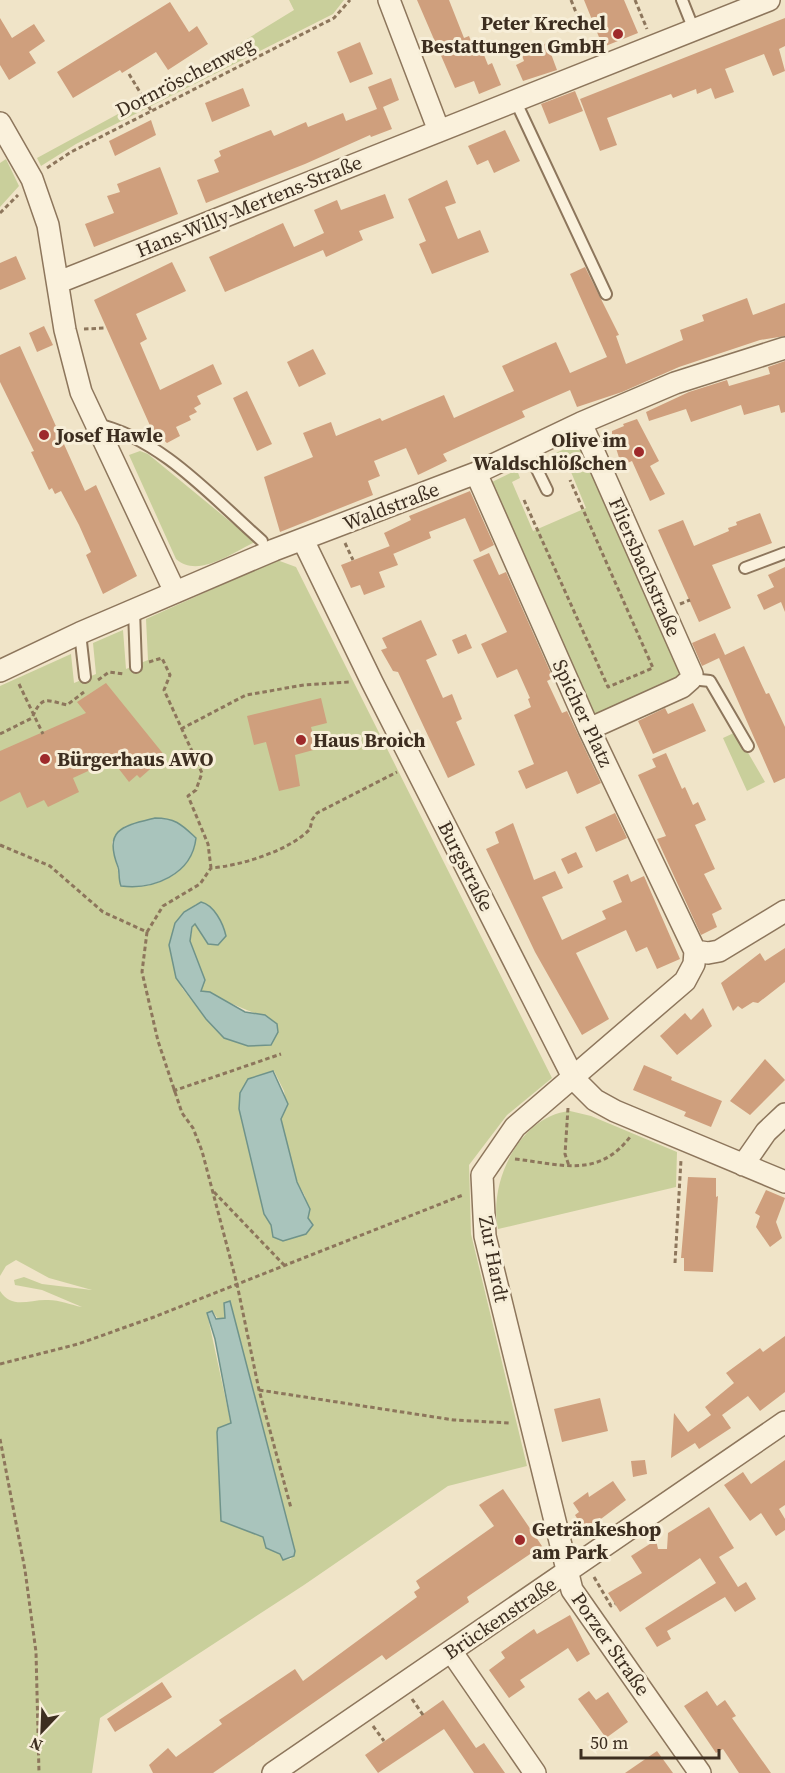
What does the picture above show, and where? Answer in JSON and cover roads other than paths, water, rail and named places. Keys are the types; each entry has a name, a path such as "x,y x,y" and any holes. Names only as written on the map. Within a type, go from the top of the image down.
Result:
{"street":[{"path":"389,0 439,131"},
{"name":"Hans-Willy-Mertens-Straße","path":"59,282 769,0"},
{"path":"0,123 32,179 48,225 75,374 175,592"},
{"name":"Waldstraße","path":"0,672 80,633 175,592 476,473 581,423 675,383 785,348"},
{"name":"Fliersbachstraße","path":"581,423 690,669 691,679"},
{"name":"Spicher Platz","path":"476,473 589,729 695,951"},
{"name":"Burgstraße","path":"303,540 571,1081 595,1100 638,1122 785,1182"},
{"path":"589,729 682,687 691,679"},
{"path":"695,951 708,953 719,951 785,911"},
{"name":"Zur Hardt","path":"575,1567 533,1424 485,1236 482,1175 489,1161 515,1127 685,981 694,964 695,951"},
{"path":"743,1165 766,1132 785,1114"},
{"name":"Brückenstraße","path":"273,1773 298,1766 451,1651 785,1422"},
{"name":"Porzer Straße","path":"575,1567 572,1590 700,1773"},
{"path":"451,1651 535,1773"}],"lane":[{"path":"682,0 694,30"},
{"path":"516,100 606,294"},
{"path":"96,424 120,429 162,454 262,541"},
{"path":"527,449 547,490"},
{"path":"745,568 785,553"},
{"path":"134,610 136,667"},
{"path":"80,633 89,681"},
{"path":"691,679 710,681 748,746"}],"water":[{"path":"155,818 174,821 187,829 196,838 193,851 179,871 169,877 146,885 121,886 114,854 115,837 125,827"},
{"path":"201,902 217,915 226,936 218,945 208,944 195,924 192,927 190,941 205,980 201,991 210,992 245,1012 265,1015 277,1024 278,1032 271,1045 248,1046 224,1038 206,1019 176,978 169,945 175,923 184,912"},
{"path":"273,1071 288,1104 281,1119 297,1182 310,1209 308,1218 313,1225 306,1234 283,1241 273,1237 271,1225 264,1214 239,1109 240,1093 248,1079"},
{"path":"230,1301 295,1551 294,1556 283,1560 280,1554 266,1548 263,1537 221,1521 217,1432 218,1428 231,1423 215,1339 207,1313 212,1311 216,1319 225,1318 224,1303"}],"place":[{"name":"Peter Krechel Bestattungen GmbH","path":"618,34"},
{"name":"Josef Hawle","path":"44,435"},
{"name":"Olive im Waldschlößchen","path":"639,452"},
{"name":"Haus Broich","path":"301,740"},
{"name":"Bürgerhaus AWO","path":"45,759"},
{"name":"Getränkeshop am Park","path":"520,1540"}]}
